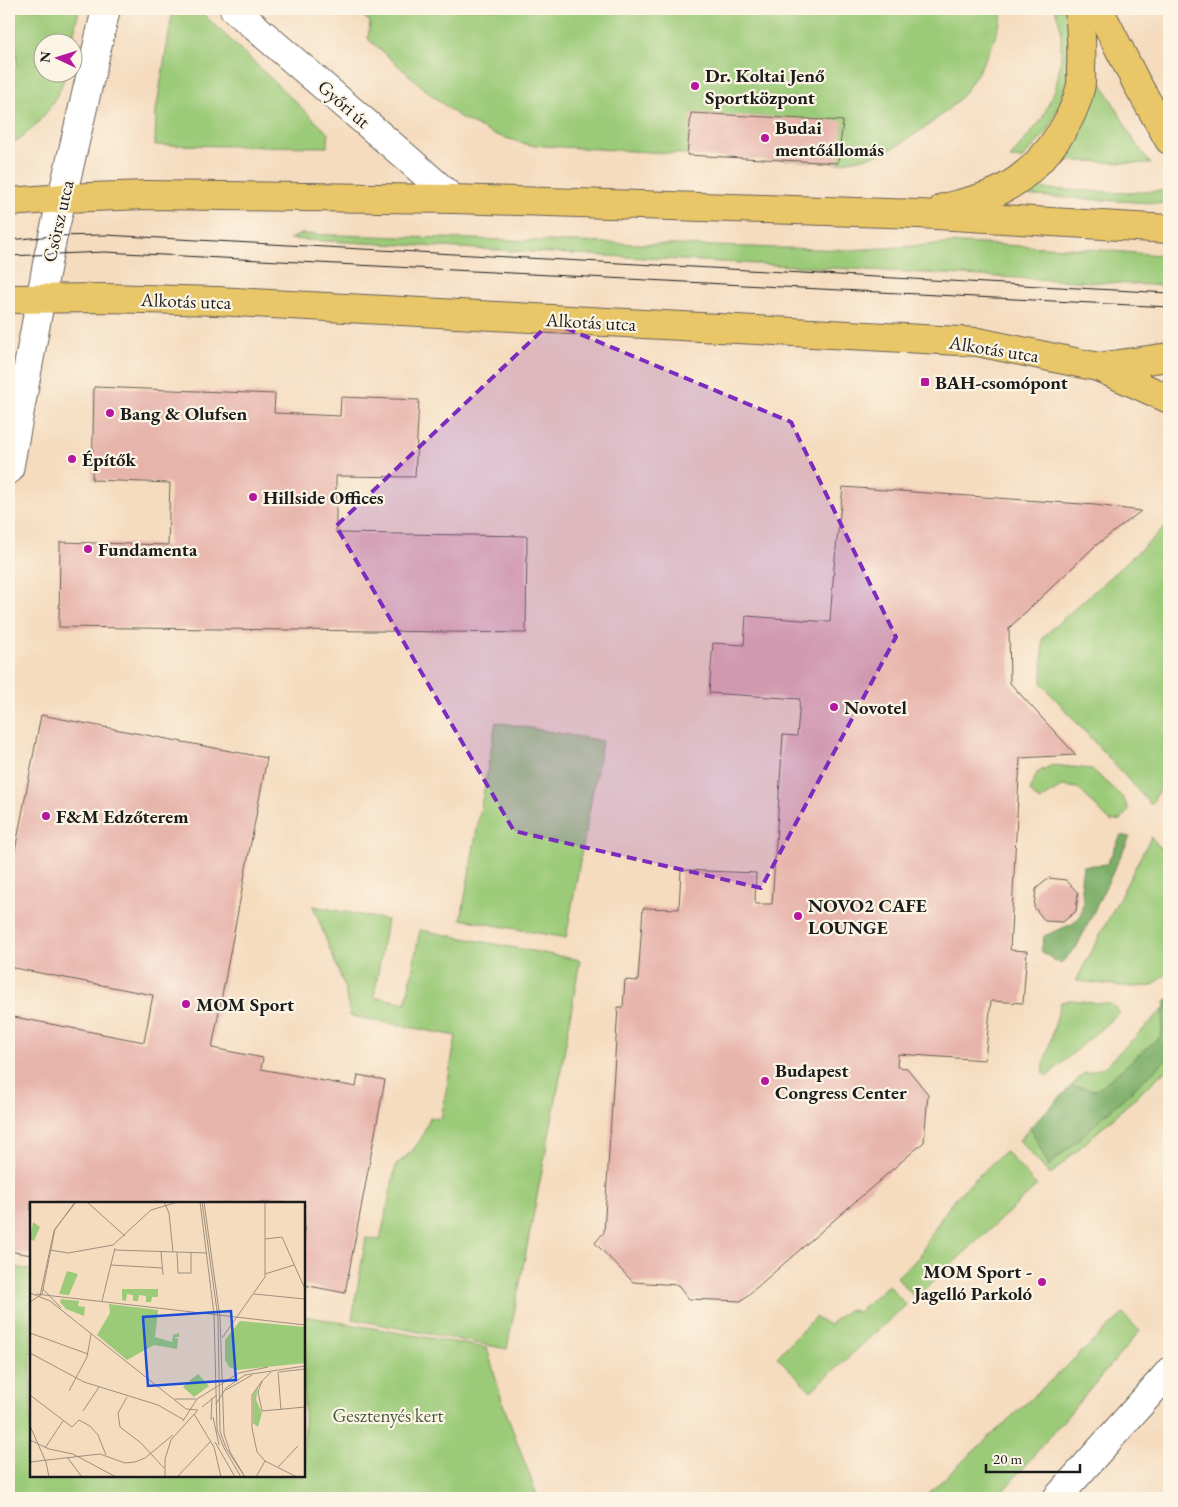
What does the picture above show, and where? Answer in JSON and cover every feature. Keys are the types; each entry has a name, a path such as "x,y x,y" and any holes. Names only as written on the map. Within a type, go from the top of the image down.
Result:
{"main road":[{"path":"919,214 975,200 1002,189 1028,171 1055,142 1069,120 1081,89 1083,42 1079,9"},
{"path":"1099,9 1136,82 1169,140"},
{"path":"9,202 147,195 453,199 919,214 1169,229"},
{"name":"Alkotás utca","path":"9,299 217,301 978,342 1098,367 1169,357"},
{"path":"1098,367 1169,384"},
{"path":"1098,367 1169,399"}],"street":[{"name":"Csörsz utca","path":"9,470 12,428 106,9"},
{"name":"Győri út","path":"234,9 453,199"},
{"path":"1057,1498 1169,1372"}],"highlighted area":[{"path":"551,322 791,422 896,637 761,888 514,831 336,526"}],"green space":[{"path":"15,9 79,9 74,32 32,32 32,82 63,82 45,115 28,132 9,145 9,78 17,65"},
{"path":"173,9 198,9 329,134 327,147 155,145 156,111"},
{"name":"Dr. Koltai Jenő Sportközpont","path":"355,9 1003,9 997,32 985,59 970,84 955,103 926,127 887,151 874,156 838,163 529,145 493,134 461,118 368,39 370,22"},
{"path":"1055,9 1064,9 1070,32 1071,68 1060,104 1048,131 1022,159 1010,158 1042,119 1056,87 1061,59 1061,29"},
{"path":"1098,82 1102,83 1134,141 1151,164 1058,160 1075,133 1084,115 1094,85"},
{"path":"1028,188 1127,193 1169,190 1169,204 1018,195"},
{"path":"301,234 851,250 960,243 1088,249 1159,255 1169,260 1169,286 289,239"},
{"path":"1169,524 1169,770 1151,805 1042,684 1043,637"},
{"path":"496,722 602,741 566,938 461,919"},
{"path":"1052,765 1092,769 1123,798 1129,810 1120,820 1110,821 1078,788 1063,786 1039,801 1030,791 1037,773"},
{"path":"1121,835 1130,837 1076,948 1060,964 1041,951 1044,936 1074,923 1081,915 1083,866 1107,864"},
{"path":"1151,837 1169,858 1169,972 1152,986 1132,987 1076,981"},
{"path":"313,906 387,920 374,997 406,1003 420,930 580,960 558,1089 507,1349 352,1319 366,1238 380,1240 396,1165 413,1150 421,1139 430,1117 441,1119 456,1036 350,1016 344,985"},
{"path":"1169,998 1169,1057 1049,1166 1030,1127 1072,1086 1097,1090 1161,1036 1165,1002"},
{"path":"1070,1000 1111,1004 1120,1012 1047,1076 1042,1072 1061,1002"},
{"path":"1169,1004 1169,1067 1050,1175 1019,1140 1083,1074 1103,1068"},
{"path":"1005,1151 1037,1186 915,1298 897,1277 920,1256 926,1242 954,1199"},
{"name":"Gesztenyés kert","path":"9,1266 30,1270 30,1477 305,1477 305,1316 487,1348 504,1407 538,1498 9,1498"},
{"path":"888,1285 906,1305 811,1391 777,1357 815,1317 829,1325 849,1309 858,1312"},
{"path":"1123,1314 1140,1331 997,1498 923,1498"}],"building":[{"name":"Budai mentőállomás","path":"691,113 843,121 838,163 687,155"},
{"name":"Hillside Offices","path":"94,387 275,394 274,413 340,416 341,397 419,400 415,477 336,476 336,533 527,536 526,633 59,627 60,542 168,545 170,483 92,480"},
{"path":"843,487 1095,505 1141,511 1095,546 1009,628 1010,683 1076,755 1020,758 1010,950 1027,951 1023,1003 991,1001 985,1060 898,1054 897,1067 907,1068 928,1094 924,1142 741,1301 689,1299 678,1285 633,1282 595,1243 604,1232 618,1007 623,1007 625,980 638,981 643,908 679,909 681,870 756,873 755,904 772,904 783,735 797,736 800,699 709,693 713,643 744,645 746,616 830,622"},
{"name":"MOM Sport","path":"41,715 267,758 212,1048 263,1058 261,1069 356,1087 358,1075 385,1080 345,1293 305,1285 305,1202 30,1202 30,1255 9,1251 9,1016 144,1042 153,995 9,967 9,882"},
{"path":"1049,878 1066,880 1078,893 1076,911 1063,922 1045,921 1034,907 1036,889"}],"tram line":[{"path":"9,240 53,236 105,235 1169,293"},
{"path":"9,256 105,252 1169,307"}],"place":[{"name":"Dr. Koltai Jenő Sportközpont","path":"695,86"},
{"name":"Budai mentőállomás","path":"765,138"},
{"name":"BAH-csomópont","path":"925,382"},
{"name":"Bang & Olufsen","path":"110,413"},
{"name":"Építők","path":"72,459"},
{"name":"Hillside Offices","path":"253,497"},
{"name":"Fundamenta","path":"88,549"},
{"name":"Novotel","path":"834,707"},
{"name":"F&M Edzőterem","path":"46,816"},
{"name":"NOVO2 CAFE LOUNGE","path":"798,916"},
{"name":"MOM Sport","path":"186,1004"},
{"name":"Budapest Congress Center","path":"765,1081"},
{"name":"MOM Sport - Jagelló Parkoló","path":"1042,1282"}]}
